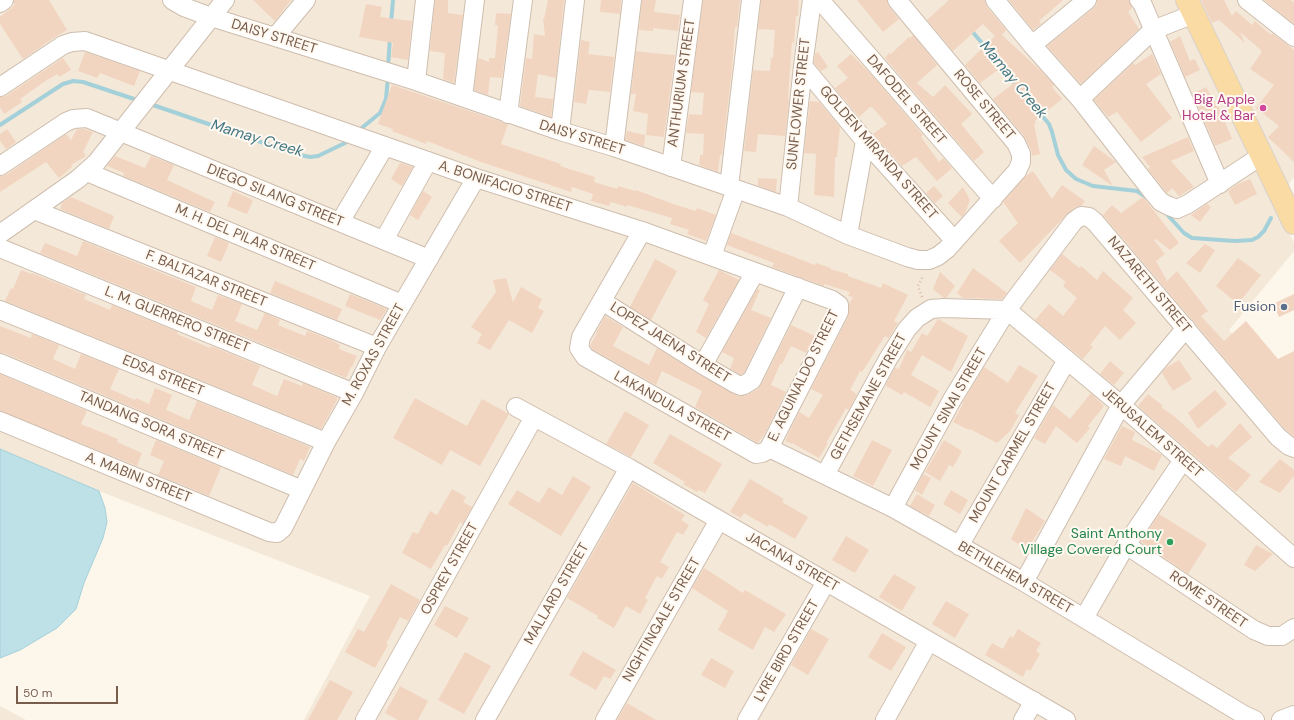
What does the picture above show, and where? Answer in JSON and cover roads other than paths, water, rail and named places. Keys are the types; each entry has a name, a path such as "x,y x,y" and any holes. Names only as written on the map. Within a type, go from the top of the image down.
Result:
{"main road":[{"path":"1190,7 1261,156 1291,209"}],"street":[{"path":"0,3 4,0"},
{"name":"DAISY STREET","path":"172,0 184,7 211,17 276,36 416,81 508,114 614,147 788,207 848,235 918,260 929,260 938,256 951,245"},
{"path":"0,234 87,172 103,156 225,0"},
{"path":"276,36 306,0"},
{"path":"416,81 425,0"},
{"path":"463,97 475,0"},
{"path":"508,114 523,0"},
{"path":"560,131 575,0"},
{"path":"614,147 632,0"},
{"name":"ANTHURIUM STREET","path":"670,167 693,0"},
{"path":"712,256 733,188 751,0"},
{"name":"SUNFLOWER STREET","path":"788,207 803,66 812,0"},
{"name":"DAFODEL STREET","path":"820,0 993,199"},
{"name":"ROSE STREET","path":"897,0 1016,143 1021,154 1021,162 1017,171 951,245"},
{"path":"995,0 1032,45 1080,99 1161,202 1177,208 1188,204 1261,156"},
{"path":"1032,45 1087,0"},
{"path":"1139,0 1142,3 1220,184"},
{"path":"1247,0 1294,37"},
{"path":"1080,99 1153,30 1190,7"},
{"name":"A. BONIFACIO STREET","path":"0,87 63,45 72,42 85,41 476,178 642,231 798,287 832,300 839,305"},
{"name":"GOLDEN MIRANDA STREET","path":"803,66 951,245"},
{"name":"DIEGO SILANG STREET","path":"0,166 57,127 72,119 87,118 429,259"},
{"path":"848,235 866,141"},
{"path":"340,222 385,146"},
{"path":"384,240 428,161"},
{"name":"M. H. DEL PILAR STREET","path":"87,172 402,304"},
{"name":"M. ROXAS STREET","path":"277,533 283,528 326,442 354,393 377,347 476,178"},
{"name":"F. BALTAZAR STREET","path":"34,210 377,347"},
{"name":"NAZARETH STREET","path":"1007,310 1074,221 1081,216 1089,217 1095,222 1278,437 1294,448"},
{"path":"602,301 642,231"},
{"name":"L. M. GUERRERO STREET","path":"0,248 354,393"},
{"path":"703,365 755,272"},
{"name":"LOPEZ JAENA STREET","path":"602,301 703,365 741,386 752,380 798,287"},
{"name":"LAKANDULA STREET","path":"602,301 581,337 579,348 586,358 756,454 762,454 769,448"},
{"name":"E. AGUINALDO STREET","path":"769,448 839,312 839,305"},
{"name":"GETHSEMANE STREET","path":"826,475 892,353 907,329 917,318 931,309 1007,310"},
{"name":"EDSA STREET","path":"0,310 326,442"},
{"name":"JERUSALEM STREET","path":"1007,310 1120,405 1294,558"},
{"name":"MOUNT SINAI STREET","path":"893,508 953,398 1007,310"},
{"path":"1024,582 1120,405 1186,328"},
{"name":"MOUNT CARMEL STREET","path":"959,546 1067,360"},
{"name":"TANDANG SORA STREET","path":"0,363 302,490"},
{"name":"JACANA STREET","path":"516,408 629,468 1066,720"},
{"name":"OSPREY STREET","path":"365,720 534,417"},
{"name":"A. MABINI STREET","path":"0,421 269,532 277,533"},
{"name":"BETHLEHEM STREET","path":"769,448 893,508 1024,582 1244,715 1255,720"},
{"path":"1084,618 1126,545 1183,460"},
{"name":"MALLARD STREET","path":"485,720 629,468"},
{"name":"NIGHTINGALE STREET","path":"605,720 719,520"},
{"name":"ROME STREET","path":"1126,545 1254,630 1268,636 1282,636 1294,628"},
{"name":"LYRE BIRD STREET","path":"748,720 826,582"},
{"path":"885,720 929,641"},
{"path":"1023,720 1034,701"},
{"path":"1282,720 1294,716"}],"water":[{"path":"0,449 99,491 105,508 107,522 103,538 84,583 76,609 57,628 20,650 0,658"}],"waterway":[{"name":"Mamay Creek","path":"391,23 393,0"},
{"name":"Mamay Creek","path":"971,30 987,49"},
{"name":"Mamay Creek","path":"388,67 390,38"},
{"name":"Mamay Creek","path":"999,63 1017,86"},
{"name":"Mamay Creek","path":"358,131 380,113 386,99 388,77"},
{"name":"Mamay Creek","path":"0,125 63,84 73,81 83,82 137,100"},
{"name":"Mamay Creek","path":"153,105 299,155 310,157 318,156 345,143 350,138"},
{"name":"Mamay Creek","path":"1038,111 1049,124 1058,155 1066,170 1076,179 1093,186 1137,191 1149,199"},
{"name":"Mamay Creek","path":"1164,211 1184,233 1192,238 1235,241 1252,240 1258,237 1264,231 1271,218"}],"place":[{"name":"Big Apple Hotel & Bar","path":"1263,108"},
{"name":"Fusion","path":"1284,307"},
{"name":"Saint Anthony Village Covered Court","path":"1170,542"}]}
